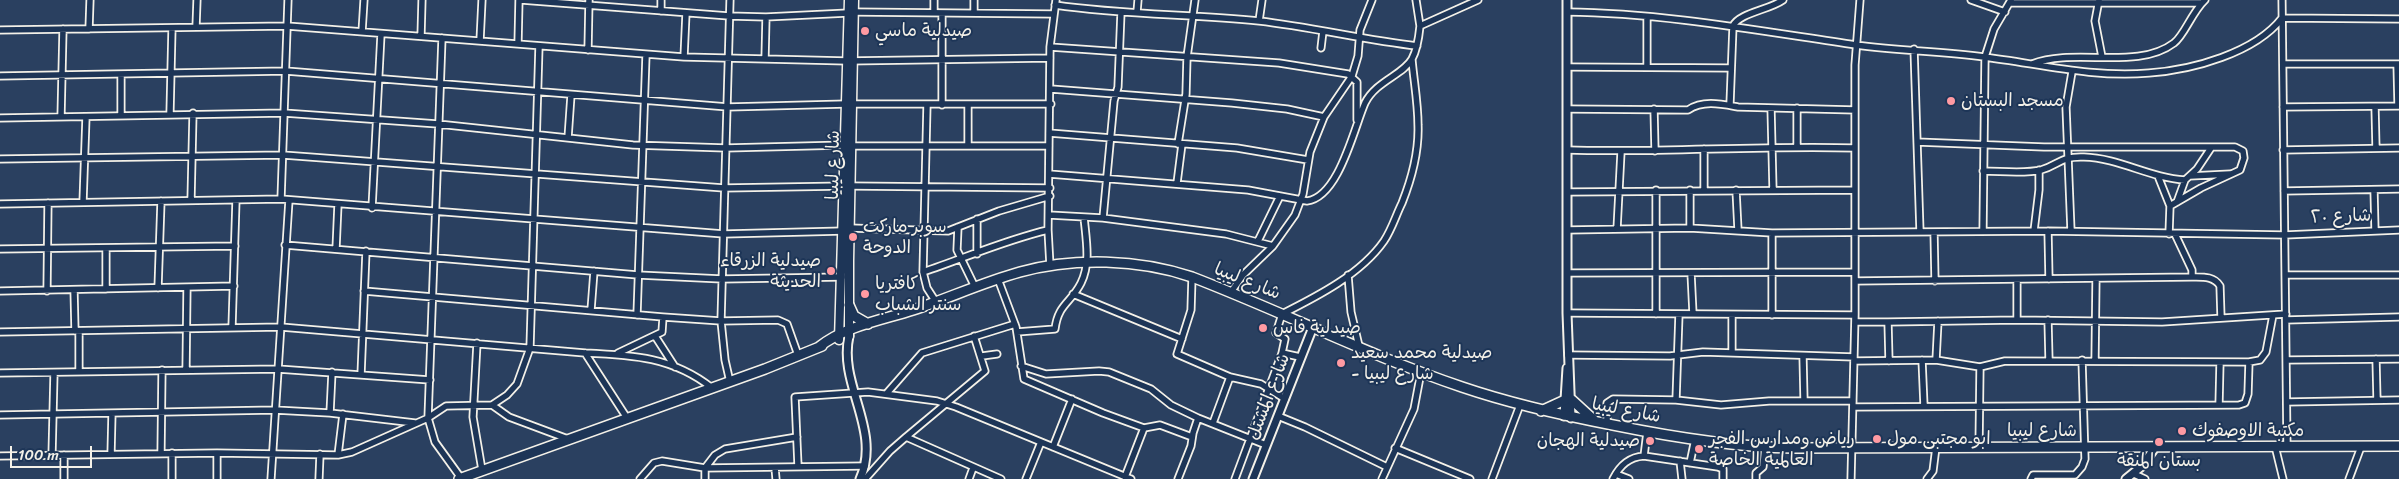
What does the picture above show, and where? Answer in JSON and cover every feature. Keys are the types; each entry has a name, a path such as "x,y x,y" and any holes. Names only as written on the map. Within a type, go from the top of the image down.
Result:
{"highway":[{"name":"شارع ليبيا","path":"460,479 730,382 819,347 868,324 998,279 1050,266 1088,264 1144,267 1192,277 1421,372 1520,405 1568,417 1695,439 1765,447 1852,448 1979,446 2086,448 2156,446 2399,446"},
{"path":"849,306 854,316 868,324"},
{"name":"شارع ليبيا","path":"849,333 882,320"},
{"path":"1541,411 1568,400 1595,421"}],"main road":[{"name":"شارع ليبيا","path":"849,0 851,12 846,230 849,333"},
{"name":"شارع ليبيا","path":"851,12 854,0"},
{"name":"شارع ليبيا","path":"839,338 846,230"}],"street":[{"path":"90,0 90,29"},
{"path":"196,27 197,0"},
{"path":"281,199 288,0"},
{"path":"362,32 364,0"},
{"path":"421,36 422,0"},
{"path":"480,41 482,0"},
{"path":"518,44 520,0 589,3 686,13 766,17 851,12 1053,14"},
{"path":"661,0 661,11"},
{"path":"730,0 722,279 722,321 725,360 730,382"},
{"path":"934,0 934,13"},
{"path":"974,0 974,12"},
{"path":"1137,12 1138,0"},
{"path":"1177,183 1187,57 1195,0"},
{"path":"1259,21 1262,0"},
{"path":"1231,292 1243,275 1272,246 1295,215 1301,200 1308,160 1324,117 1352,76 1358,56 1359,36 1372,0"},
{"path":"1234,479 1282,353 1285,339 1276,333 1282,314 1307,301 1348,275 1382,243 1389,232 1410,184 1416,156 1418,126 1417,94 1412,60 1420,26 1416,0"},
{"path":"1420,26 1478,0"},
{"path":"1566,0 1568,417"},
{"path":"1730,104 1733,26 1738,18 1770,8 1783,0"},
{"path":"1850,479 1855,319 1856,45 1860,0"},
{"path":"1971,0 2005,12"},
{"path":"2282,0 2287,446"},
{"path":"2098,1 2095,21 2102,57"},
{"path":"1983,231 1985,57 1994,29 2011,2 2204,2"},
{"path":"2032,64 2054,58 2140,55 2166,48 2177,41 2193,13 2204,2"},
{"path":"588,50 589,3"},
{"path":"1050,266 1048,230 1050,196 1050,47 1056,3 1121,12 1259,21 1416,46"},
{"path":"1103,218 1120,52 1121,12"},
{"path":"1567,12 1647,17 1733,26 1856,45 1985,57 2072,72 2141,74 2191,66 2256,42 2270,32 2282,18 2399,19"},
{"path":"684,57 686,13"},
{"path":"942,13 942,105"},
{"path":"766,17 766,59"},
{"path":"1647,17 1647,66"},
{"path":"0,30 287,26 684,57 850,61 1050,58"},
{"path":"170,113 172,28"},
{"path":"61,117 63,29"},
{"path":"1321,48 1323,31"},
{"path":"372,208 380,34"},
{"path":"442,38 428,418 435,442 460,479"},
{"path":"492,405 507,395 517,384 530,348 540,46"},
{"path":"1050,47 1280,63 1352,76 1358,86 1358,123"},
{"path":"1914,49 1920,232"},
{"path":"637,315 646,55"},
{"path":"1049,174 1177,183 1248,190 1301,200 1315,199 1326,190 1344,158 1372,93 1412,60"},
{"path":"2283,64 2398,64 2398,106 2283,107"},
{"path":"1567,67 1731,68"},
{"path":"0,76 286,71 728,107 849,104 1051,104"},
{"path":"2071,231 2066,103 2072,72"},
{"path":"121,116 122,74"},
{"path":"1051,89 1267,107 1324,117"},
{"path":"568,138 571,95"},
{"path":"968,104 968,145"},
{"path":"1567,109 1688,110 1695,104 1730,104 1737,107 1855,110"},
{"path":"927,105 927,186 922,272 927,288 936,302"},
{"path":"2375,107 2376,148"},
{"path":"1771,108 1773,190"},
{"path":"1797,108 1797,146"},
{"path":"1654,109 1655,150"},
{"path":"0,118 121,116 170,113 284,113 438,124 644,145 726,148 968,145 1049,146"},
{"path":"191,200 194,113"},
{"path":"83,202 86,117"},
{"path":"1049,133 1245,149 1308,160"},
{"path":"1917,142 2067,147 2235,147 2243,151 2244,158 2240,170 2170,206"},
{"path":"1568,150 1621,152 1797,146 1855,148"},
{"path":"2177,202 2187,178 2210,148"},
{"path":"2283,150 2399,148"},
{"path":"1704,149 1704,190"},
{"path":"1617,229 1621,152"},
{"path":"0,159 283,155 724,188 847,186 1050,188"},
{"path":"1983,170 2039,170 2068,158 2084,156 2101,159 2158,176 2187,178 2232,174"},
{"path":"2034,231 2040,190 2039,170"},
{"path":"2158,176 2170,206 2172,234 2189,264 2192,277"},
{"path":"1656,190 1656,314"},
{"path":"1690,190 1690,228"},
{"path":"1736,190 1738,230"},
{"path":"1568,192 1855,190"},
{"path":"2374,190 2375,231"},
{"path":"2284,191 2399,190"},
{"path":"0,204 281,199 534,221 724,234 846,230 923,229 948,231 977,219 1050,196"},
{"path":"1258,241 1280,196"},
{"path":"232,327 236,200"},
{"path":"271,479 289,200"},
{"path":"158,288 161,201"},
{"path":"47,291 48,203"},
{"path":"336,249 338,204"},
{"path":"1049,215 1103,218 1226,234 1272,246"},
{"path":"1017,332 1054,330 1057,315 1081,282 1088,264 1084,217"},
{"path":"977,219 977,254"},
{"path":"958,227 956,248 960,260 975,287"},
{"name":"شارع ٢٠","path":"1568,230 1690,228 1772,233 2071,231 2285,235 2399,230"},
{"path":"922,272 977,254 1015,238 1048,230"},
{"path":"2048,231 2049,279"},
{"path":"1934,232 1936,281"},
{"path":"1772,233 1772,315"},
{"path":"285,245 638,275 722,279 842,277"},
{"path":"0,249 235,246"},
{"path":"106,248 106,289"},
{"path":"361,375 366,251"},
{"path":"591,310 594,271"},
{"path":"1568,273 1855,272"},
{"path":"1691,273 1693,314"},
{"path":"1348,275 1351,312 1359,346"},
{"path":"2285,275 2399,275"},
{"path":"1192,277 1191,310 1178,354 1230,377 1261,384 1285,399"},
{"path":"1855,281 2207,277 2217,281 2220,286 2221,318"},
{"path":"998,279 1015,324 1024,379 1103,413 1144,428 1160,425 1192,437"},
{"path":"2094,361 2096,279"},
{"path":"2017,280 2017,320"},
{"path":"0,291 234,286"},
{"path":"186,370 187,288"},
{"path":"74,290 79,372"},
{"path":"364,291 663,317 722,321 778,320 785,322 790,328 798,355"},
{"path":"1072,294 1182,339"},
{"path":"1567,313 1772,315 1888,322 2017,320 2162,322 2273,315 2286,317 2399,317"},
{"path":"1676,400 1679,314"},
{"path":"1732,315 1732,353"},
{"path":"1568,355 1678,355 1703,352 1889,361 1936,360 1980,367 2005,361 2049,360 2249,362 2260,360 2266,352 2273,315"},
{"path":"616,354 663,331 663,317"},
{"path":"2048,320 2049,360"},
{"path":"1936,360 1938,321"},
{"path":"1888,322 1889,361"},
{"path":"887,393 920,354 1015,324"},
{"path":"0,332 281,327 646,357 686,371 712,388"},
{"name":"شارع المشتل","path":"1253,479 1313,327"},
{"path":"846,350 849,333"},
{"path":"655,336 675,367"},
{"path":"864,478 890,451 985,371 982,356 974,336"},
{"path":"839,338 846,350 854,392 865,430 867,451 864,478"},
{"path":"477,343 473,405 474,429 482,470"},
{"path":"585,353 627,418"},
{"path":"1282,353 1300,358"},
{"path":"982,356 997,354"},
{"path":"1803,357 1804,400"},
{"path":"2286,360 2399,359"},
{"path":"1922,360 1924,406"},
{"path":"2032,479 2033,474 2039,473 2076,477 2084,465 2086,448 2082,360"},
{"path":"2376,360 2377,400"},
{"path":"2219,404 2220,362"},
{"path":"1607,424 1607,403 1610,400 1676,400 1721,404 1804,400 1853,404 1924,406 2239,405 2245,403 2248,394 2249,362"},
{"path":"1021,366 1046,374 1099,370 1109,372 1151,389 1171,405 1198,418 1266,445"},
{"path":"1979,446 1980,367"},
{"path":"0,373 278,369 430,380"},
{"path":"161,453 162,370"},
{"path":"330,413 332,372"},
{"path":"1382,479 1414,409 1421,372"},
{"path":"52,455 54,373"},
{"path":"1213,423 1230,377"},
{"path":"798,466 795,397 854,392 887,393 947,404 1123,477 1144,428"},
{"path":"1053,447 1072,399"},
{"path":"2287,402 2399,400"},
{"path":"0,456 161,453 338,454 367,447 449,406 473,405 492,405 515,420 568,439"},
{"path":"1492,479 1520,405"},
{"path":"0,415 276,410 342,414 416,423"},
{"path":"111,454 112,413"},
{"path":"338,454 342,414"},
{"path":"1278,416 1387,467"},
{"path":"1178,479 1192,446 1192,437 1198,418"},
{"path":"1644,456 1648,432"},
{"path":"705,479 705,468 715,454 725,449 797,437"},
{"path":"906,437 1001,479"},
{"path":"1690,463 1695,439"},
{"path":"1026,479 1041,442"},
{"path":"2126,479 2134,474 2146,461 2156,446"},
{"path":"2275,446 2283,479"},
{"path":"1756,479 1756,473 1764,467 1765,447"},
{"path":"1926,479 1933,471 1936,447"},
{"path":"2350,479 2361,447"},
{"path":"1395,448 1470,479"},
{"path":"172,453 172,479"},
{"path":"217,453 217,479"},
{"path":"319,479 320,454"},
{"path":"64,455 64,479"},
{"path":"1629,479 1615,476 1627,461 1636,456 1644,456 1722,468 1723,479"},
{"path":"1680,461 1682,479"},
{"path":"640,479 651,464 657,462 705,468 865,466"},
{"path":"775,468 776,479"},
{"path":"968,479 973,468"},
{"path":"2134,474 2145,479"}],"place":[{"name":"صيدلية ماسي","path":"865,31"},
{"name":"مسجد البستان","path":"1951,101"},
{"name":"سوبر ماركت الدوحة","path":"853,237"},
{"name":"صيدلية الزرقاء الحديثة","path":"831,271"},
{"name":"كافتريا سنتر الشباب","path":"865,294"},
{"name":"صيدلية فاس","path":"1263,328"},
{"name":"صيدلية محمد سعيد - شارع ليبيا","path":"1341,363"},
{"name":"مكتبة الاوصفوك","path":"2182,431"},
{"name":"ابو مجتبى مول","path":"1877,439"},
{"name":"صيدلية الهجان","path":"1650,441"},
{"name":"بستان المنقة","path":"2159,442"},
{"name":"رياض ومدارس الفجر العالمية الخاصة","path":"1699,449"}]}
